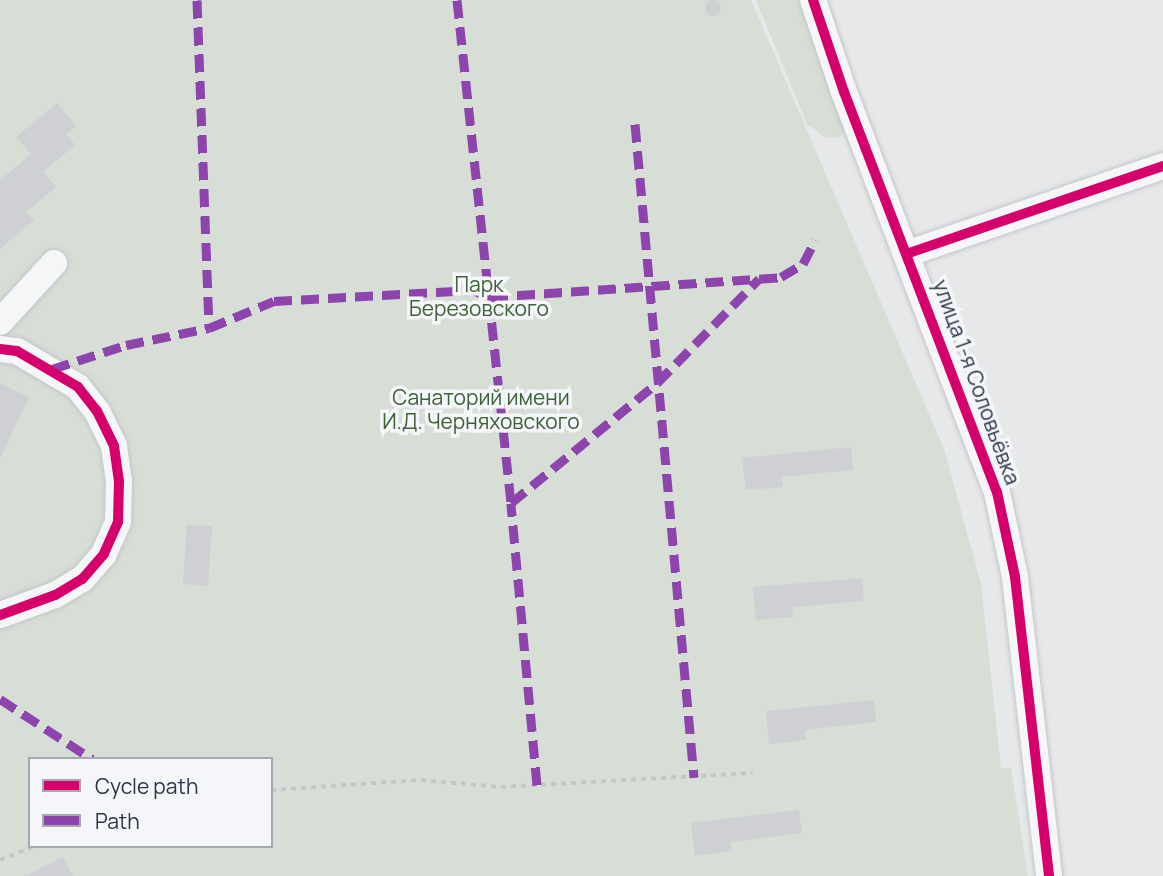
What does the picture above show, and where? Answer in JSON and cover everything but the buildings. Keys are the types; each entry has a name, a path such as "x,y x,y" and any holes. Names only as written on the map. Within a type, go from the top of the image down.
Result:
{"street":[{"name":"улица 1-я Соловьёвка","path":"813,0 844,92 909,253 998,492 1015,577 1049,876"},
{"path":"909,253 1163,166"},
{"path":"0,322 54,263"},
{"path":"0,349 17,351 78,387 97,411 114,446 119,481 118,522 104,554 82,579 55,595 0,615"}],"path":[{"path":"273,790 421,780 502,787 753,774"},
{"path":"0,860 29,848"}],"green space":[{"name":"Парк Березовского","path":"0,0 751,0 944,449 981,584 1001,768 1011,768 1028,876 0,876"},
{"path":"756,0 810,0 849,126 839,138 824,137 807,124"}],"marked path":[{"path":"197,0 209,328"},
{"path":"457,0 511,503"},
{"path":"635,124 694,777"},
{"path":"52,369 126,345 209,328 274,301 473,290 490,297 781,277 803,264 815,240"},
{"path":"537,785 511,503 657,383 759,279"},
{"path":"0,699 89,757"}],"cycle path":[{"path":"813,0 844,92 997,492 1015,577 1049,876"},
{"path":"909,253 1163,166"},
{"path":"0,349 17,351 78,387 97,411 114,446 119,481 118,522 104,554 82,579 55,595 0,615"}],"park label":[{"name":"Санаторий имени И.Д. Черняховского","path":"481,409"}]}
